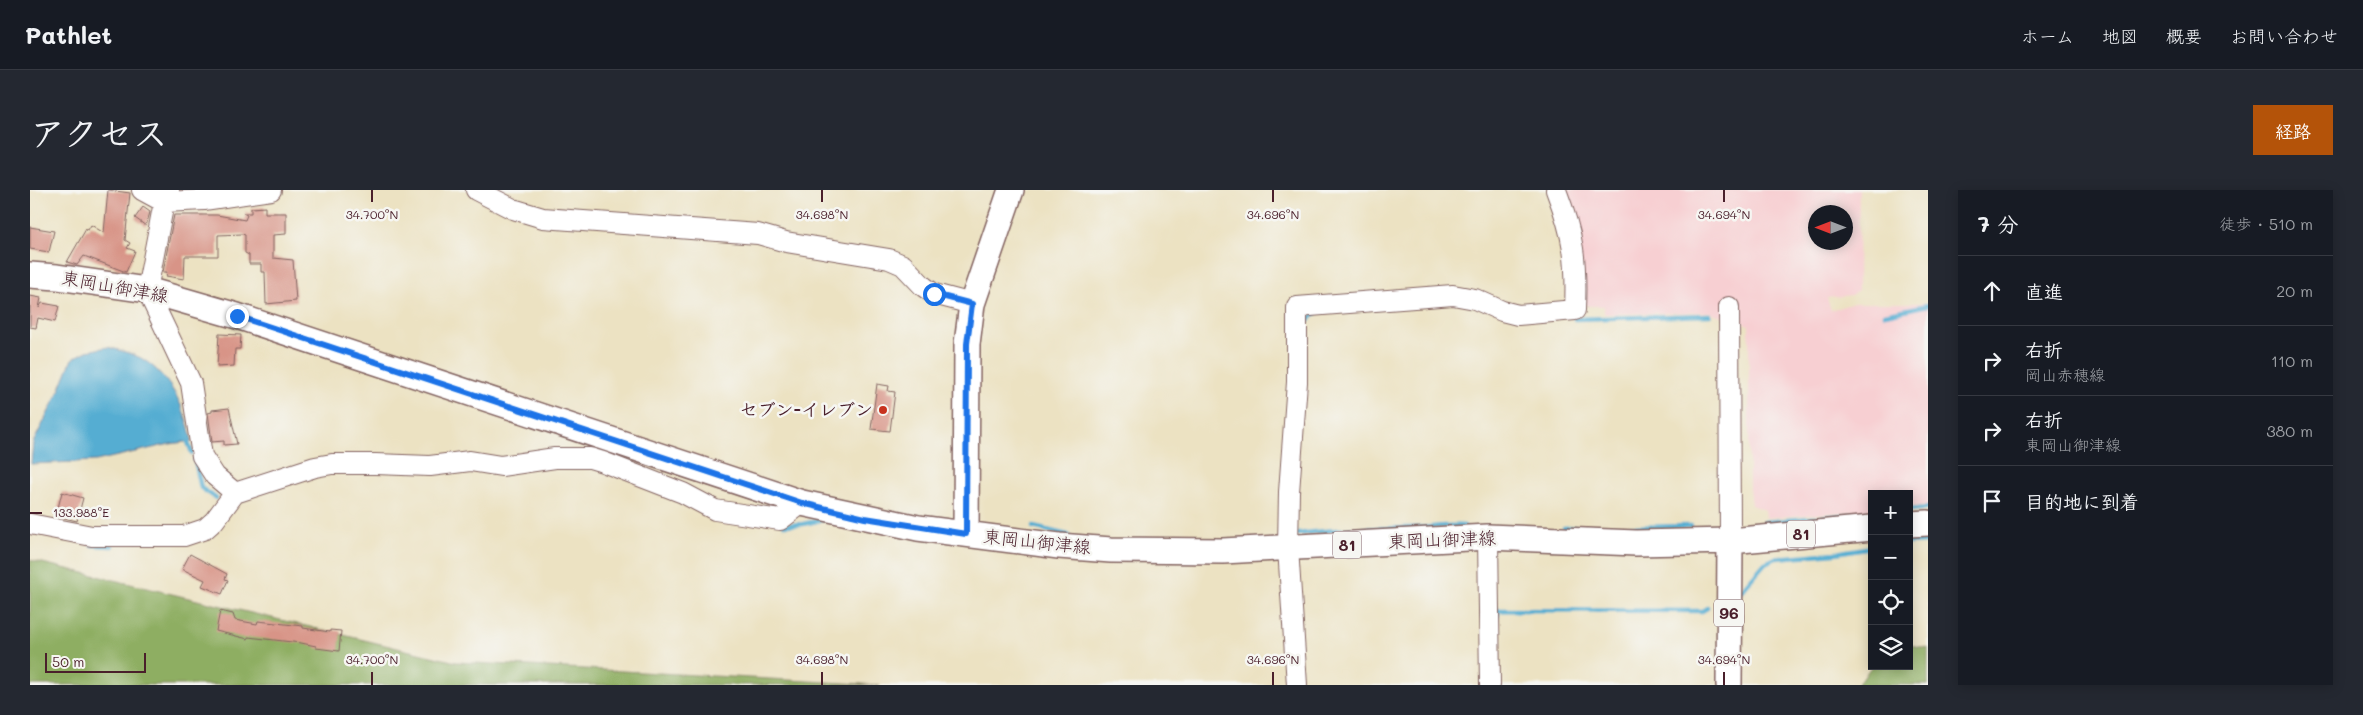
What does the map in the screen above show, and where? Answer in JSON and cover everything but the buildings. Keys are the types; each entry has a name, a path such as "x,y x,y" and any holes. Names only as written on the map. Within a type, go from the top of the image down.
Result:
{"main road":[{"path":"966,534 967,344 972,304 1010,190"},
{"name":"東岡山御津線","path":"30,275 147,290 237,316 802,503 865,518 966,534 1059,546 1111,550 1223,551 1488,537 1636,543 1730,541 1868,528"},
{"path":"1913,524 1928,522"},
{"name":"96","path":"1729,685 1730,541"}],"street":[{"path":"142,190 166,196 204,200 271,190"},
{"path":"476,190 513,209 543,218 758,234 786,242 889,259 903,265 922,286 934,294 972,304"},
{"path":"1297,685 1288,548 1289,492 1297,382 1297,307 1454,295 1475,299 1502,311 1518,315 1575,310 1575,249 1570,226 1556,190"},
{"path":"166,196 147,290 192,383 202,456 215,476 235,493"},
{"path":"1729,307 1730,541"},
{"path":"30,524 92,536 184,536 204,529 214,521 235,493 314,467 332,464 430,466 470,462 501,466 555,458 590,458 683,493 715,510 780,520 802,503"},
{"path":"1488,537 1490,685"}],"shaded area":[{"path":"1562,190 1859,190 1858,290 1851,295 1827,298 1831,310 1854,303 1928,303 1928,505 1913,507 1913,490 1868,490 1868,510 1765,518 1764,510 1751,505 1749,488 1749,325 1709,312 1604,314 1604,306 1588,306 1581,299"}],"green space":[{"path":"30,560 456,662 880,685 30,685"},
{"path":"1913,646 1928,648 1928,685 1857,685 1869,670 1913,670"}],"water":[{"path":"108,347 141,358 160,374 168,383 181,405 192,441 170,444 96,461 31,464 33,443 58,393 72,359 87,351"}],"waterway":[{"path":"1885,314 1928,305"},
{"path":"1304,324 1316,313"},
{"path":"1575,319 1710,315"},
{"path":"186,437 192,453"},
{"path":"195,460 201,488 216,498"},
{"path":"1913,510 1928,508"},
{"path":"1764,522 1868,513"},
{"path":"784,525 803,524 826,519"},
{"path":"1298,534 1340,530 1464,526"},
{"path":"1564,528 1691,526"},
{"path":"1033,527 1068,535"},
{"path":"1913,543 1928,542"},
{"path":"92,545 112,546"},
{"path":"1740,592 1765,563 1776,558 1835,553 1868,548"},
{"path":"1498,614 1498,610 1702,611 1707,608"}],"place":[{"name":"セブン-イレブン","path":"883,410"}],"route":[{"path":"237,316 486,400 802,503 865,518 918,528 966,534 967,344 972,304 934,294"}]}
